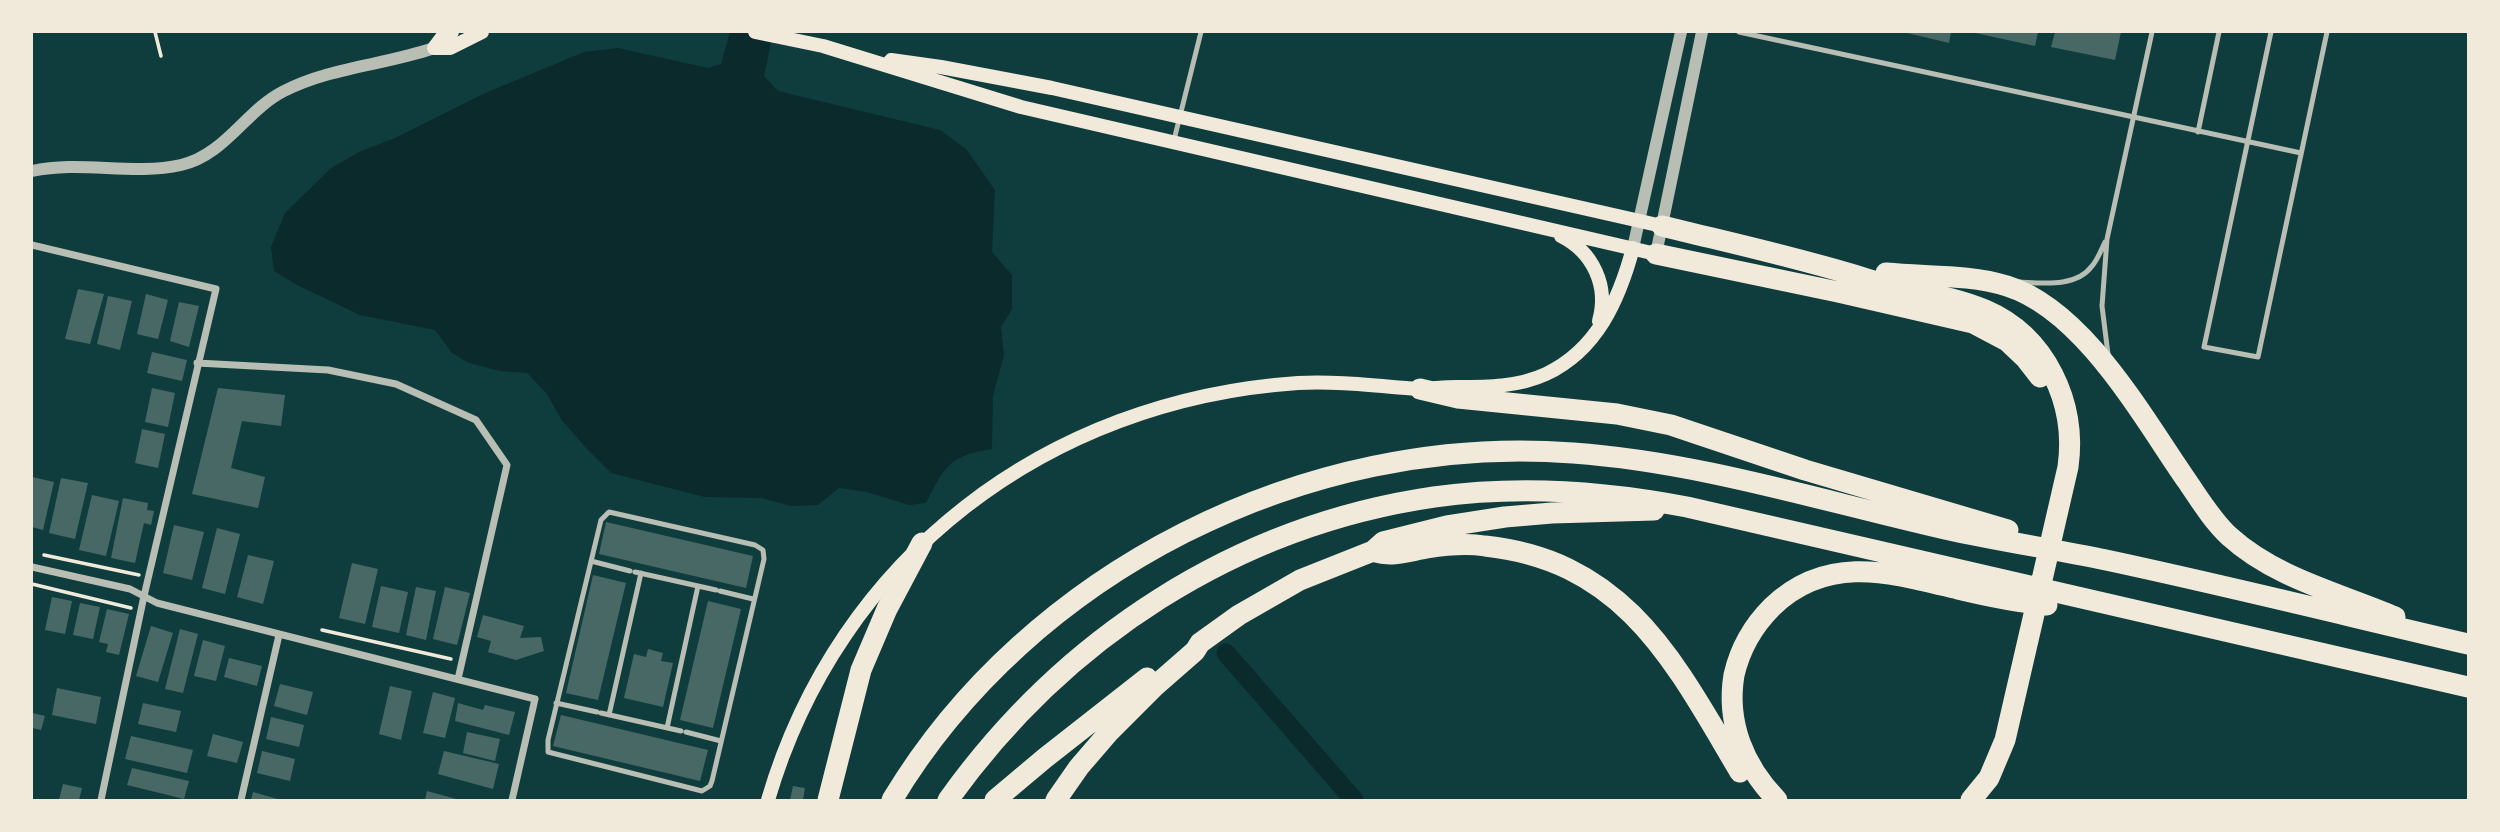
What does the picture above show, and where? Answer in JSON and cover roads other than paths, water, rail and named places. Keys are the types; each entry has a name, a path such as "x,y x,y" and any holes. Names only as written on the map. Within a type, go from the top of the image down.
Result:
{"highway":[{"path":"1662,226 1839,269 1869,280 1985,310 2027,338 2055,377 2066,407 2070,453 2056,491 2018,651 2000,755 1989,778 1971,800"},
{"path":"1656,254 1960,319 1996,334 2026,359 2051,400 2057,428 2056,491"},
{"path":"1839,269 1968,278 2008,286 2040,301 2085,341 2113,374 2214,519 2240,545 2297,578 2442,638"},
{"path":"1420,389 1458,398 1618,415 1671,425 1805,470 1955,513 2107,561"},
{"path":"892,800 918,760 968,698 1009,655 1076,599 1143,556 1196,526 1282,492 1374,467 1437,456 1502,451 1568,452 1629,458 1712,474 1950,530 2107,561 2469,644"},
{"path":"948,800 987,749 1027,704 1098,640 1179,586 1272,542 1312,527 1369,510 1466,494 1565,492 1643,499 1687,507 2469,687"},
{"path":"1056,800 1079,767 1110,731 1195,651 1200,643 1238,615 1300,580 1373,551 1383,542 1419,532 1478,521 1552,513 1634,512 1687,507"},
{"path":"828,800 853,699 870,645 922,544"},
{"path":"1373,551 1387,555 1448,546 1486,545 1528,554 1584,578 1615,599 1650,631 1671,657 1744,780 1761,800"},
{"path":"1777,800 1760,780 1740,745 1732,706 1734,679 1742,649 1758,622 1780,600 1806,583 1828,575 1853,571 1889,573 2005,600 2192,624"},
{"path":"995,800 1189,644 1200,643"},
{"path":"1953,800 1976,776 1988,752 2018,651"}],"main road":[{"path":"434,48 443,36 452,32"},
{"path":"434,48 450,48 482,32"},
{"path":"755,32 823,46 1021,107 1656,254"},
{"path":"862,57 941,66 1021,81 1662,226"},
{"path":"1547,228 1579,248 1595,268 1603,301 1596,333"},
{"path":"768,800 784,749 807,698 845,634 878,590 922,544 979,496 1032,461 1093,432 1147,412 1222,393 1299,383 1339,382 1420,389 1491,387 1532,380 1576,355 1596,333 1616,301 1633,248"}],"street":[{"path":"1633,248 1681,32"},
{"path":"1656,254 1702,32"},
{"path":"32,170 61,167 166,168 193,162 217,148 254,112 291,87 324,75 395,60 434,48"},
{"path":"32,246 216,289 144,596 101,800"},
{"path":"197,363 328,370 382,381 396,384 476,421 507,464 457,679"},
{"path":"32,568 130,589 157,603 535,699 512,800"},
{"path":"240,800 279,635"}],"lane":[{"path":"1174,142 1201,32"},
{"path":"1739,32 2301,153"},
{"path":"2113,374 2102,324 2107,239 2152,32"},
{"path":"2198,132 2219,32"},
{"path":"2271,32 2204,347 2258,357 2327,32"},
{"path":"1968,278 2037,283 2066,281 2087,272 2107,239"},
{"path":"700,800 702,791 710,786 712,781 764,559 763,550 755,545 616,513 605,514 600,520 590,561 556,703 548,752 702,791"},
{"path":"590,561 753,599"},
{"path":"602,713 635,572"},
{"path":"667,728 698,586"},
{"path":"556,703 721,741"}],"water":[{"path":"730,32 773,32 764,76 778,91 940,130 966,149 995,190 992,252 1012,275 1012,309 1001,327 1004,355 993,396 992,449 957,459 938,480 926,503 909,505 867,492 839,488 818,505 791,506 761,498 705,497 611,473 561,419 547,394 527,373 500,371 469,363 452,353 435,330 360,315 274,271 271,247 285,213 331,168 361,151 395,138 483,94 584,52 618,48 708,68 721,64"}],"waterway":[{"path":"1226,653 1354,800"}]}
